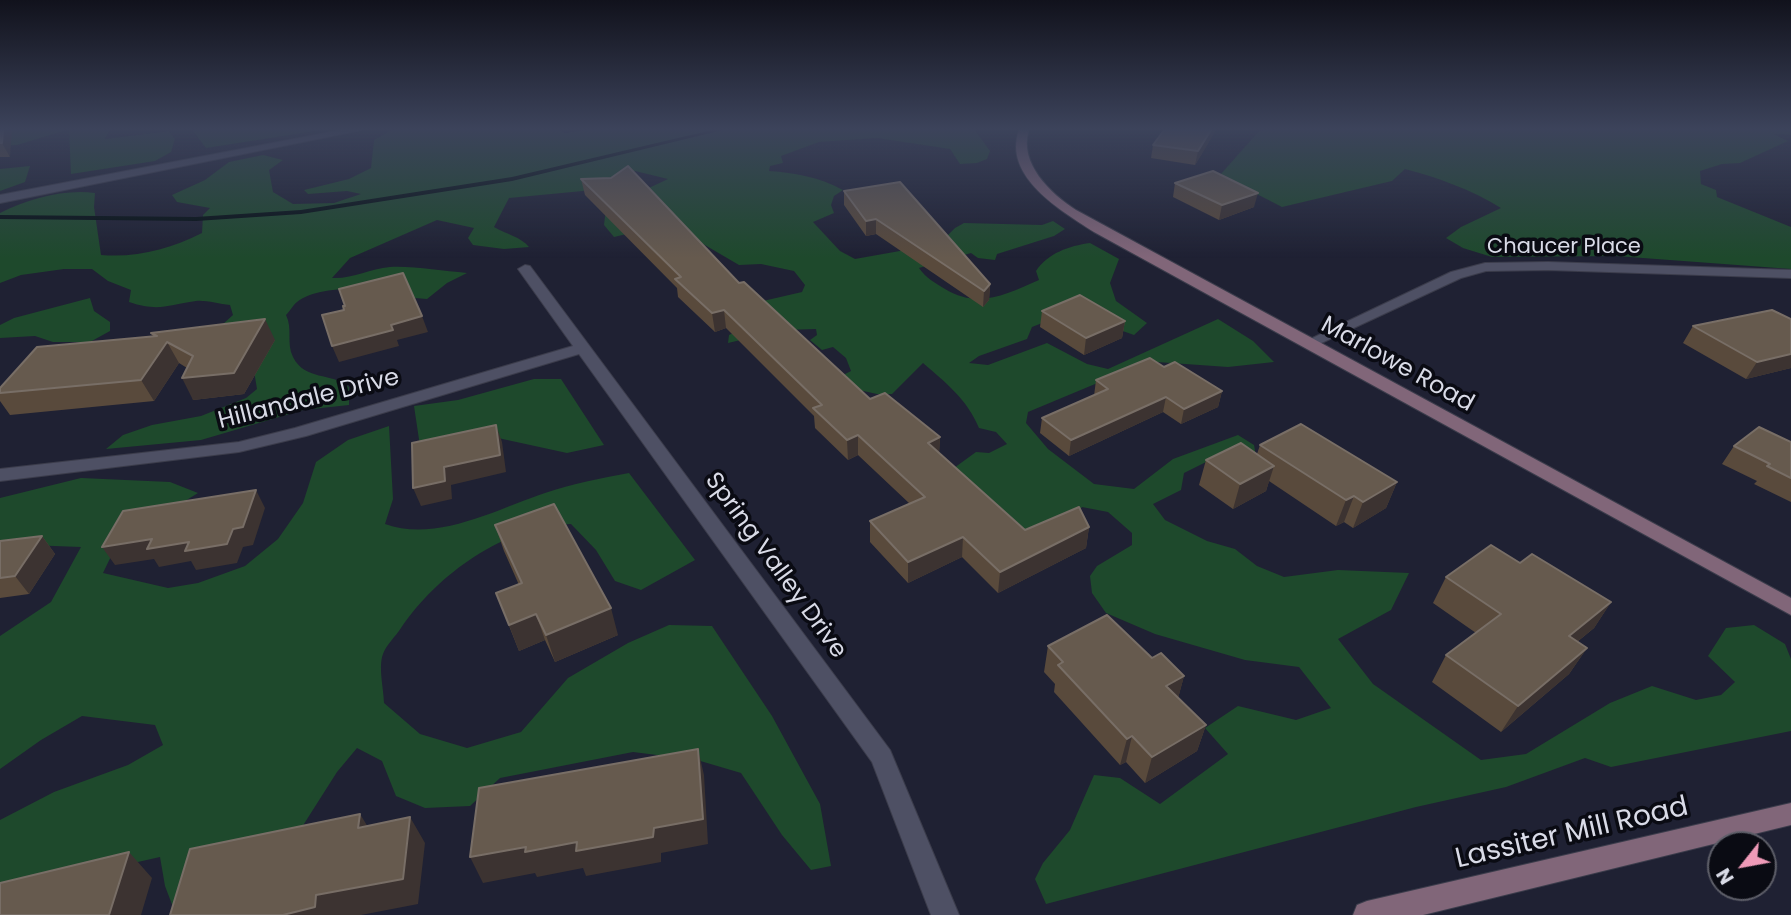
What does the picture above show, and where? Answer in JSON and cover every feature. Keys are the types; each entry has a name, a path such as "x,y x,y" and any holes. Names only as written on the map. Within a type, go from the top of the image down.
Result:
{"street":[{"path":"0,199 136,173"},
{"name":"Marlowe Road","path":"1031,173 1048,195 1098,229 1791,607"},
{"name":"Chaucer Place","path":"1310,344 1456,275 1485,267 1573,266 1791,274"},
{"name":"Spring Valley Drive","path":"525,269 882,757 945,915"},
{"name":"Hillandale Drive","path":"0,475 239,447 300,432 582,348"},
{"name":"Lassiter Mill Road","path":"1367,915 1791,814"}],"green space":[{"path":"0,173 28,173 25,182 0,191"},
{"path":"215,173 269,173 273,192 293,204 334,203 361,194 347,191 308,194 304,190 349,179 362,173 632,173 604,189 509,198 494,227 518,238 529,247 504,249 473,245 468,238 474,228 437,220 350,258 332,278 390,267 467,273 447,283 427,299 415,298 408,290 350,289 320,292 297,302 286,315 293,357 304,370 342,382 349,387 349,405 303,410 201,440 106,449 123,435 152,425 201,416 246,398 257,389 254,371 204,334 233,315 230,305 200,301 163,307 139,305 129,302 131,290 108,281 92,269 64,269 21,275 0,283 0,213 46,196 71,192 95,193 94,207 101,255 114,256 153,251 202,233 203,215 210,208 177,202 172,195"},
{"path":"642,173 786,173 825,182 843,190 834,196 831,205 834,213 813,222 840,251 855,259 939,244 964,223 1042,225 1053,221 1065,229 1054,236 997,254 995,260 978,258 971,253 919,268 941,287 969,298 992,298 1039,280 1036,271 1047,259 1074,246 1090,243 1119,259 1110,283 1116,301 1147,323 1134,335 1117,329 1083,307 1032,327 1027,339 979,356 969,363 988,365 1047,343 1087,364 1108,369 1218,319 1253,341 1274,362 1228,367 1157,362 1131,369 1028,412 1026,423 1048,449 1094,484 1134,489 1173,459 1238,435 1254,445 1256,456 1212,459 1184,473 1181,490 1153,504 1165,520 1207,541 1235,549 1257,566 1284,577 1338,570 1409,573 1391,610 1338,639 1373,684 1481,760 1526,754 1610,703 1652,686 1696,700 1721,695 1735,682 1708,656 1726,628 1754,625 1785,644 1791,659 1791,731 1611,767 1585,758 1506,787 1416,807 1046,904 1035,879 1043,863 1070,830 1094,775 1120,778 1160,804 1228,754 1205,728 1238,706 1296,720 1331,708 1299,667 1245,660 1155,634 1106,613 1092,593 1090,576 1097,566 1132,545 1132,533 1108,512 1082,507 1071,522 1027,534 954,468 976,452 989,453 1007,444 996,432 979,428 962,400 923,363 892,394 877,394 841,386 839,377 851,371 846,358 833,347 822,350 810,340 817,335 816,329 783,330 728,343 729,335 750,325 763,301 802,292 805,285 794,271 761,264 739,265 681,231 673,223 614,237 604,225 606,208 668,179"},
{"path":"1222,173 1401,173 1392,181 1282,207 1220,175"},
{"path":"1418,173 1700,173 1701,184 1716,190 1717,197 1791,227 1791,269 1616,256 1492,257 1463,248 1446,238 1461,227 1501,208"},
{"path":"90,298 94,311 110,322 110,331 90,342 53,342 35,336 0,338 0,325 14,318"},
{"path":"534,379 561,379 604,445 567,453 498,438 420,446 414,406 458,400"},
{"path":"389,426 393,499 385,524 405,529 445,527 555,490 629,473 695,560 641,590 615,581 596,550 571,524 546,527 498,544 475,556 434,589 389,644 381,665 384,703 420,734 467,748 521,732 568,678 628,643 669,625 712,626 772,716 820,804 831,866 811,870 782,835 741,773 697,760 633,752 500,778 470,806 425,808 396,796 382,761 357,748 337,772 302,827 176,915 165,886 160,857 0,893 0,820 54,792 128,765 163,745 155,725 82,716 0,769 0,636 51,602 81,547 0,544 0,498 81,478 170,482 198,493 172,509 127,523 103,573 168,588 198,583 245,566 278,539 303,503 316,462 348,440"}],"building":[{"path":"619,173 634,173 739,283 744,282 870,399 885,393 940,437 928,443 1025,530 1079,507 1089,527 1000,572 963,537 908,562 870,521 925,497 858,435 847,440 813,408 822,405 724,310 712,313 675,279 681,277 581,179 611,178"},
{"path":"1208,173 1216,173 1258,193 1222,205 1175,183"},
{"path":"900,182 990,284 984,291 876,219 866,221 844,191"},
{"path":"403,273 422,316 391,325 393,330 332,346 322,315 344,310 339,289"},
{"path":"1080,295 1125,321 1086,338 1042,311"},
{"path":"1772,310 1791,319 1791,354 1757,362 1693,326"},
{"path":"265,319 234,373 182,378 193,356 167,342 141,380 0,393 0,388 37,347 157,336 151,333"},
{"path":"1150,358 1164,367 1175,362 1222,391 1184,409 1166,397 1071,440 1042,418 1108,389 1096,380"},
{"path":"1301,424 1397,482 1363,502 1354,496 1346,500 1260,445"},
{"path":"496,425 500,455 444,467 445,481 413,488 412,443"},
{"path":"1759,427 1791,442 1791,478 1734,446"},
{"path":"1241,443 1274,466 1240,484 1206,460"},
{"path":"256,490 243,527 233,529 227,544 185,551 189,542 147,549 152,539 102,547 123,511"},
{"path":"554,504 611,608 546,635 536,614 509,625 496,593 522,583 495,525"},
{"path":"42,536 15,576 0,578 0,541"},
{"path":"1491,545 1520,563 1532,554 1611,602 1569,636 1587,648 1518,706 1446,655 1501,614 1446,577"},
{"path":"1107,615 1152,658 1161,653 1184,676 1166,686 1206,725 1152,757 1132,736 1127,739 1058,665 1063,662 1048,646"},
{"path":"698,749 703,819 654,828 653,837 576,851 577,842 525,852 526,847 470,857 479,788"},
{"path":"360,814 358,828 410,817 403,879 316,895 315,907 283,915 170,915 190,849"},
{"path":"129,852 109,915 0,915 0,883"}],"waterway":[{"path":"0,217 196,219 301,212 539,173"}]}
